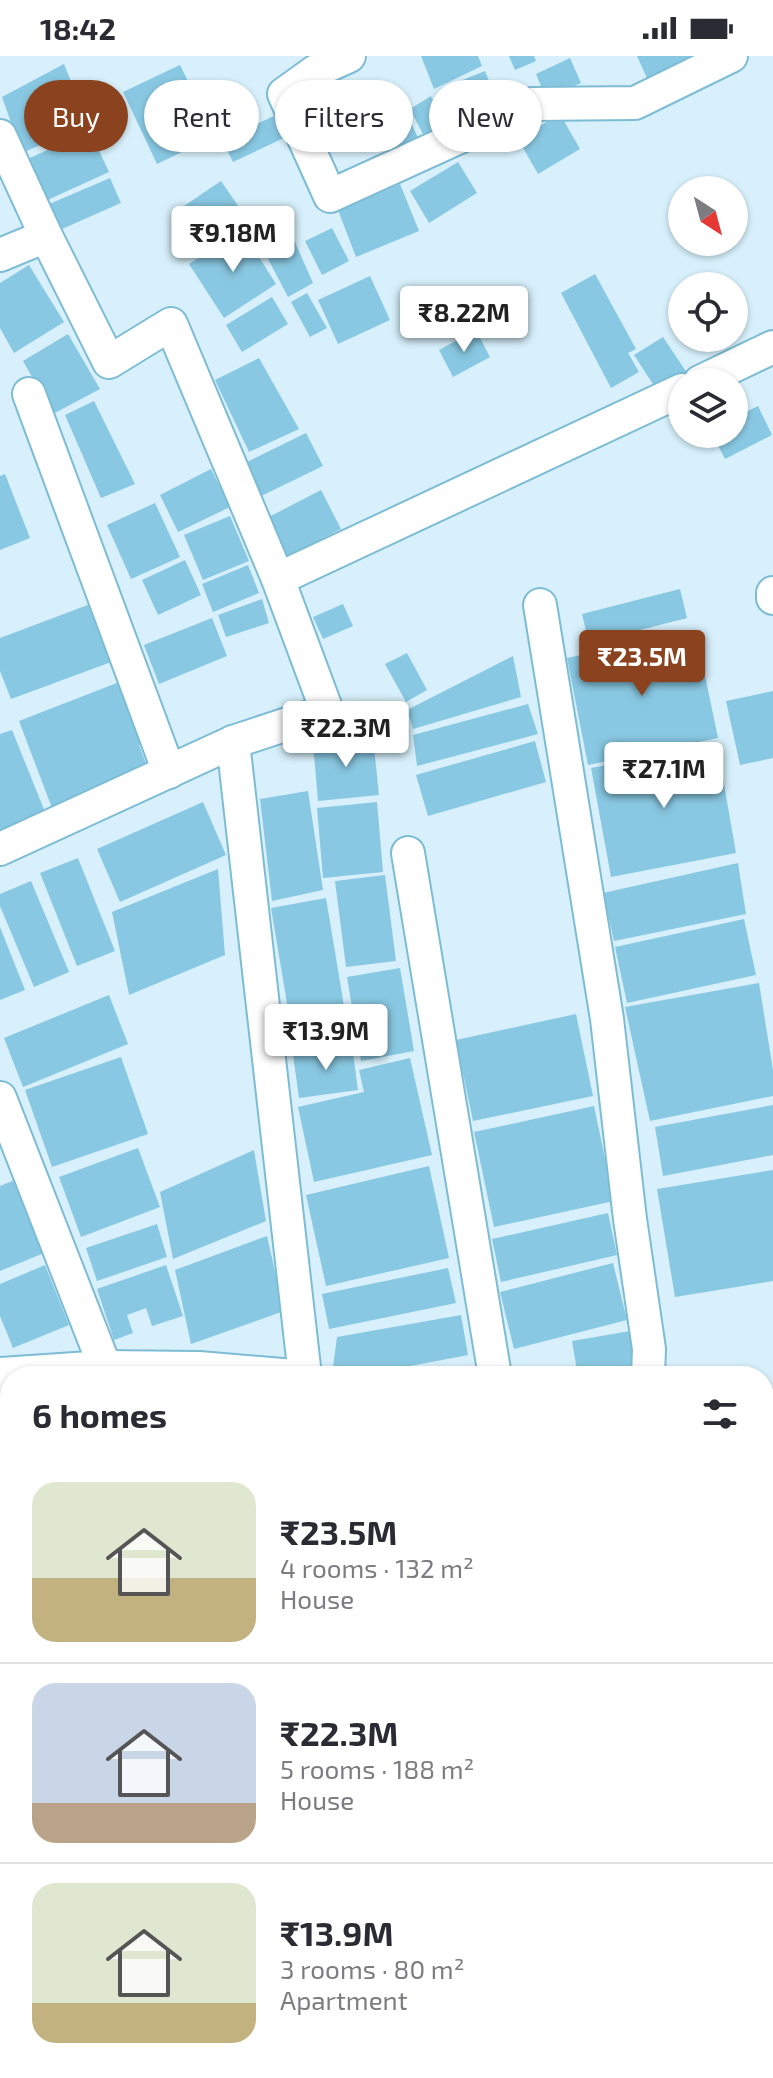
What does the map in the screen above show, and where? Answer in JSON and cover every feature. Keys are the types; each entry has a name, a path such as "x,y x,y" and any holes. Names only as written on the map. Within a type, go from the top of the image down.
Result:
{"street":[{"path":"349,56 313,63 284,94 330,196 532,104 635,103 731,56"},
{"path":"0,136 109,362 171,324 278,579 327,711 233,742 0,849"},
{"path":"0,255 46,236"},
{"path":"729,368 773,347"},
{"path":"29,394 169,772"},
{"path":"278,579 668,397"},
{"path":"540,605 607,1019 630,1219 649,1349 648,1366"},
{"path":"233,742 304,1366"},
{"path":"408,853 493,1366"},
{"path":"0,1098 105,1366"}],"building":[{"path":"421,56 478,56 482,66 453,80 430,80"},
{"path":"509,56 534,56 536,61 515,70"},
{"path":"637,56 690,56 695,67 651,87"},
{"path":"570,58 581,83 546,98 542,80 538,80 536,74"},
{"path":"64,64 70,80 34,80"},
{"path":"180,65 187,80 148,80"},
{"path":"485,71 489,80 462,80"},
{"path":"144,82 144,136 128,103 128,90"},
{"path":"24,85 22,153 2,97"},
{"path":"429,97 429,138 426,140 413,115 413,107"},
{"path":"560,114 580,149 538,174 525,152 542,152 542,125"},
{"path":"275,115 275,142 259,150 259,123"},
{"path":"413,127 419,140 413,143"},
{"path":"43,152 100,152 109,172 41,203 23,161"},
{"path":"151,152 182,152 157,164"},
{"path":"228,152 254,152 233,162"},
{"path":"458,162 477,193 429,223 410,191"},
{"path":"110,178 121,203 46,236 47,205"},
{"path":"221,181 243,213 202,241 181,208"},
{"path":"400,184 419,231 356,257 338,210"},
{"path":"332,228 349,261 322,275 305,241"},
{"path":"242,230 276,284 224,318 189,264"},
{"path":"294,240 313,283 288,297 267,257"},
{"path":"29,265 64,322 14,353 0,328 0,283"},
{"path":"595,274 636,349 628,353 639,372 611,388 561,293"},
{"path":"370,276 390,320 338,344 318,300"},
{"path":"307,293 327,328 310,337 291,302"},
{"path":"272,297 288,324 242,352 226,325"},
{"path":"476,330 490,357 453,377 439,350"},
{"path":"68,334 100,389 53,414 23,361"},
{"path":"663,337 668,352 673,352 684,368 668,368 668,390 660,395 634,355"},
{"path":"259,358 299,429 249,452 215,380"},
{"path":"94,401 135,484 101,498 65,415"},
{"path":"758,406 772,435 748,447 748,411"},
{"path":"306,433 323,466 261,496 245,463"},
{"path":"719,448 747,448 725,459"},
{"path":"211,469 230,507 178,532 160,495"},
{"path":"5,474 30,538 0,550 0,476"},
{"path":"321,490 341,529 286,558 265,519"},
{"path":"155,503 180,557 131,579 107,525"},
{"path":"230,516 249,561 203,580 184,535"},
{"path":"185,560 201,595 158,615 142,580"},
{"path":"248,565 259,593 213,612 202,584"},
{"path":"680,589 687,618 589,643 582,614"},
{"path":"262,599 269,623 226,637 218,615"},
{"path":"93,603 114,661 11,699 0,671 0,638"},
{"path":"343,604 353,626 323,639 313,617"},
{"path":"212,618 227,656 159,684 144,645"},
{"path":"696,632 718,738 588,765 567,658"},
{"path":"407,653 427,690 406,702 385,664"},
{"path":"513,656 521,697 413,729 407,710"},
{"path":"127,679 151,741 139,745 149,771 52,808 19,721"},
{"path":"773,691 773,758 740,765 726,701"},
{"path":"528,704 538,734 417,766 413,735"},
{"path":"12,730 45,812 0,830 0,734"},
{"path":"373,737 379,795 318,801 313,743"},
{"path":"535,741 546,782 428,816 416,775"},
{"path":"717,744 736,853 611,877 591,768"},
{"path":"308,791 323,890 272,901 260,799"},
{"path":"203,802 226,855 120,902 97,849"},
{"path":"377,802 383,872 323,878 317,808"},
{"path":"78,858 115,951 77,966 40,873"},
{"path":"738,863 746,914 614,941 603,893"},
{"path":"218,869 225,955 129,995 112,912"},
{"path":"385,875 396,961 346,967 335,881"},
{"path":"31,881 69,972 34,987 0,906 0,894"},
{"path":"326,898 347,1024 292,1033 271,908"},
{"path":"744,919 756,975 627,1003 615,947"},
{"path":"0,927 25,990 0,1000"},
{"path":"400,968 414,1051 361,1061 347,977"},
{"path":"759,983 773,1070 773,1096 650,1121 625,1007"},
{"path":"109,995 128,1044 23,1087 4,1038"},
{"path":"576,1014 593,1096 473,1121 456,1040"},
{"path":"352,1046 358,1090 299,1098 293,1055"},
{"path":"121,1057 148,1134 52,1167 25,1090"},
{"path":"410,1058 432,1155 314,1182 298,1107 364,1092 359,1070"},
{"path":"773,1105 773,1155 663,1176 655,1127"},
{"path":"594,1106 614,1201 494,1227 474,1132"},
{"path":"138,1148 160,1207 81,1237 59,1177"},
{"path":"254,1150 266,1221 173,1259 160,1192"},
{"path":"429,1166 449,1258 326,1286 306,1195"},
{"path":"773,1170 773,1281 675,1297 657,1189"},
{"path":"20,1178 49,1251 0,1271 0,1186"},
{"path":"608,1213 617,1255 501,1282 492,1239"},
{"path":"157,1224 167,1257 97,1281 86,1248"},
{"path":"267,1236 284,1311 191,1344 175,1270"},
{"path":"613,1263 627,1320 514,1349 500,1292"},
{"path":"45,1265 69,1325 13,1348 0,1316 0,1284"},
{"path":"166,1265 183,1316 152,1326 146,1308 127,1315 133,1333 114,1340 97,1289"},
{"path":"448,1268 456,1303 329,1329 322,1294"},
{"path":"461,1315 468,1355 410,1366 333,1366 337,1337"},
{"path":"630,1331 636,1366 576,1366 572,1341"}]}
